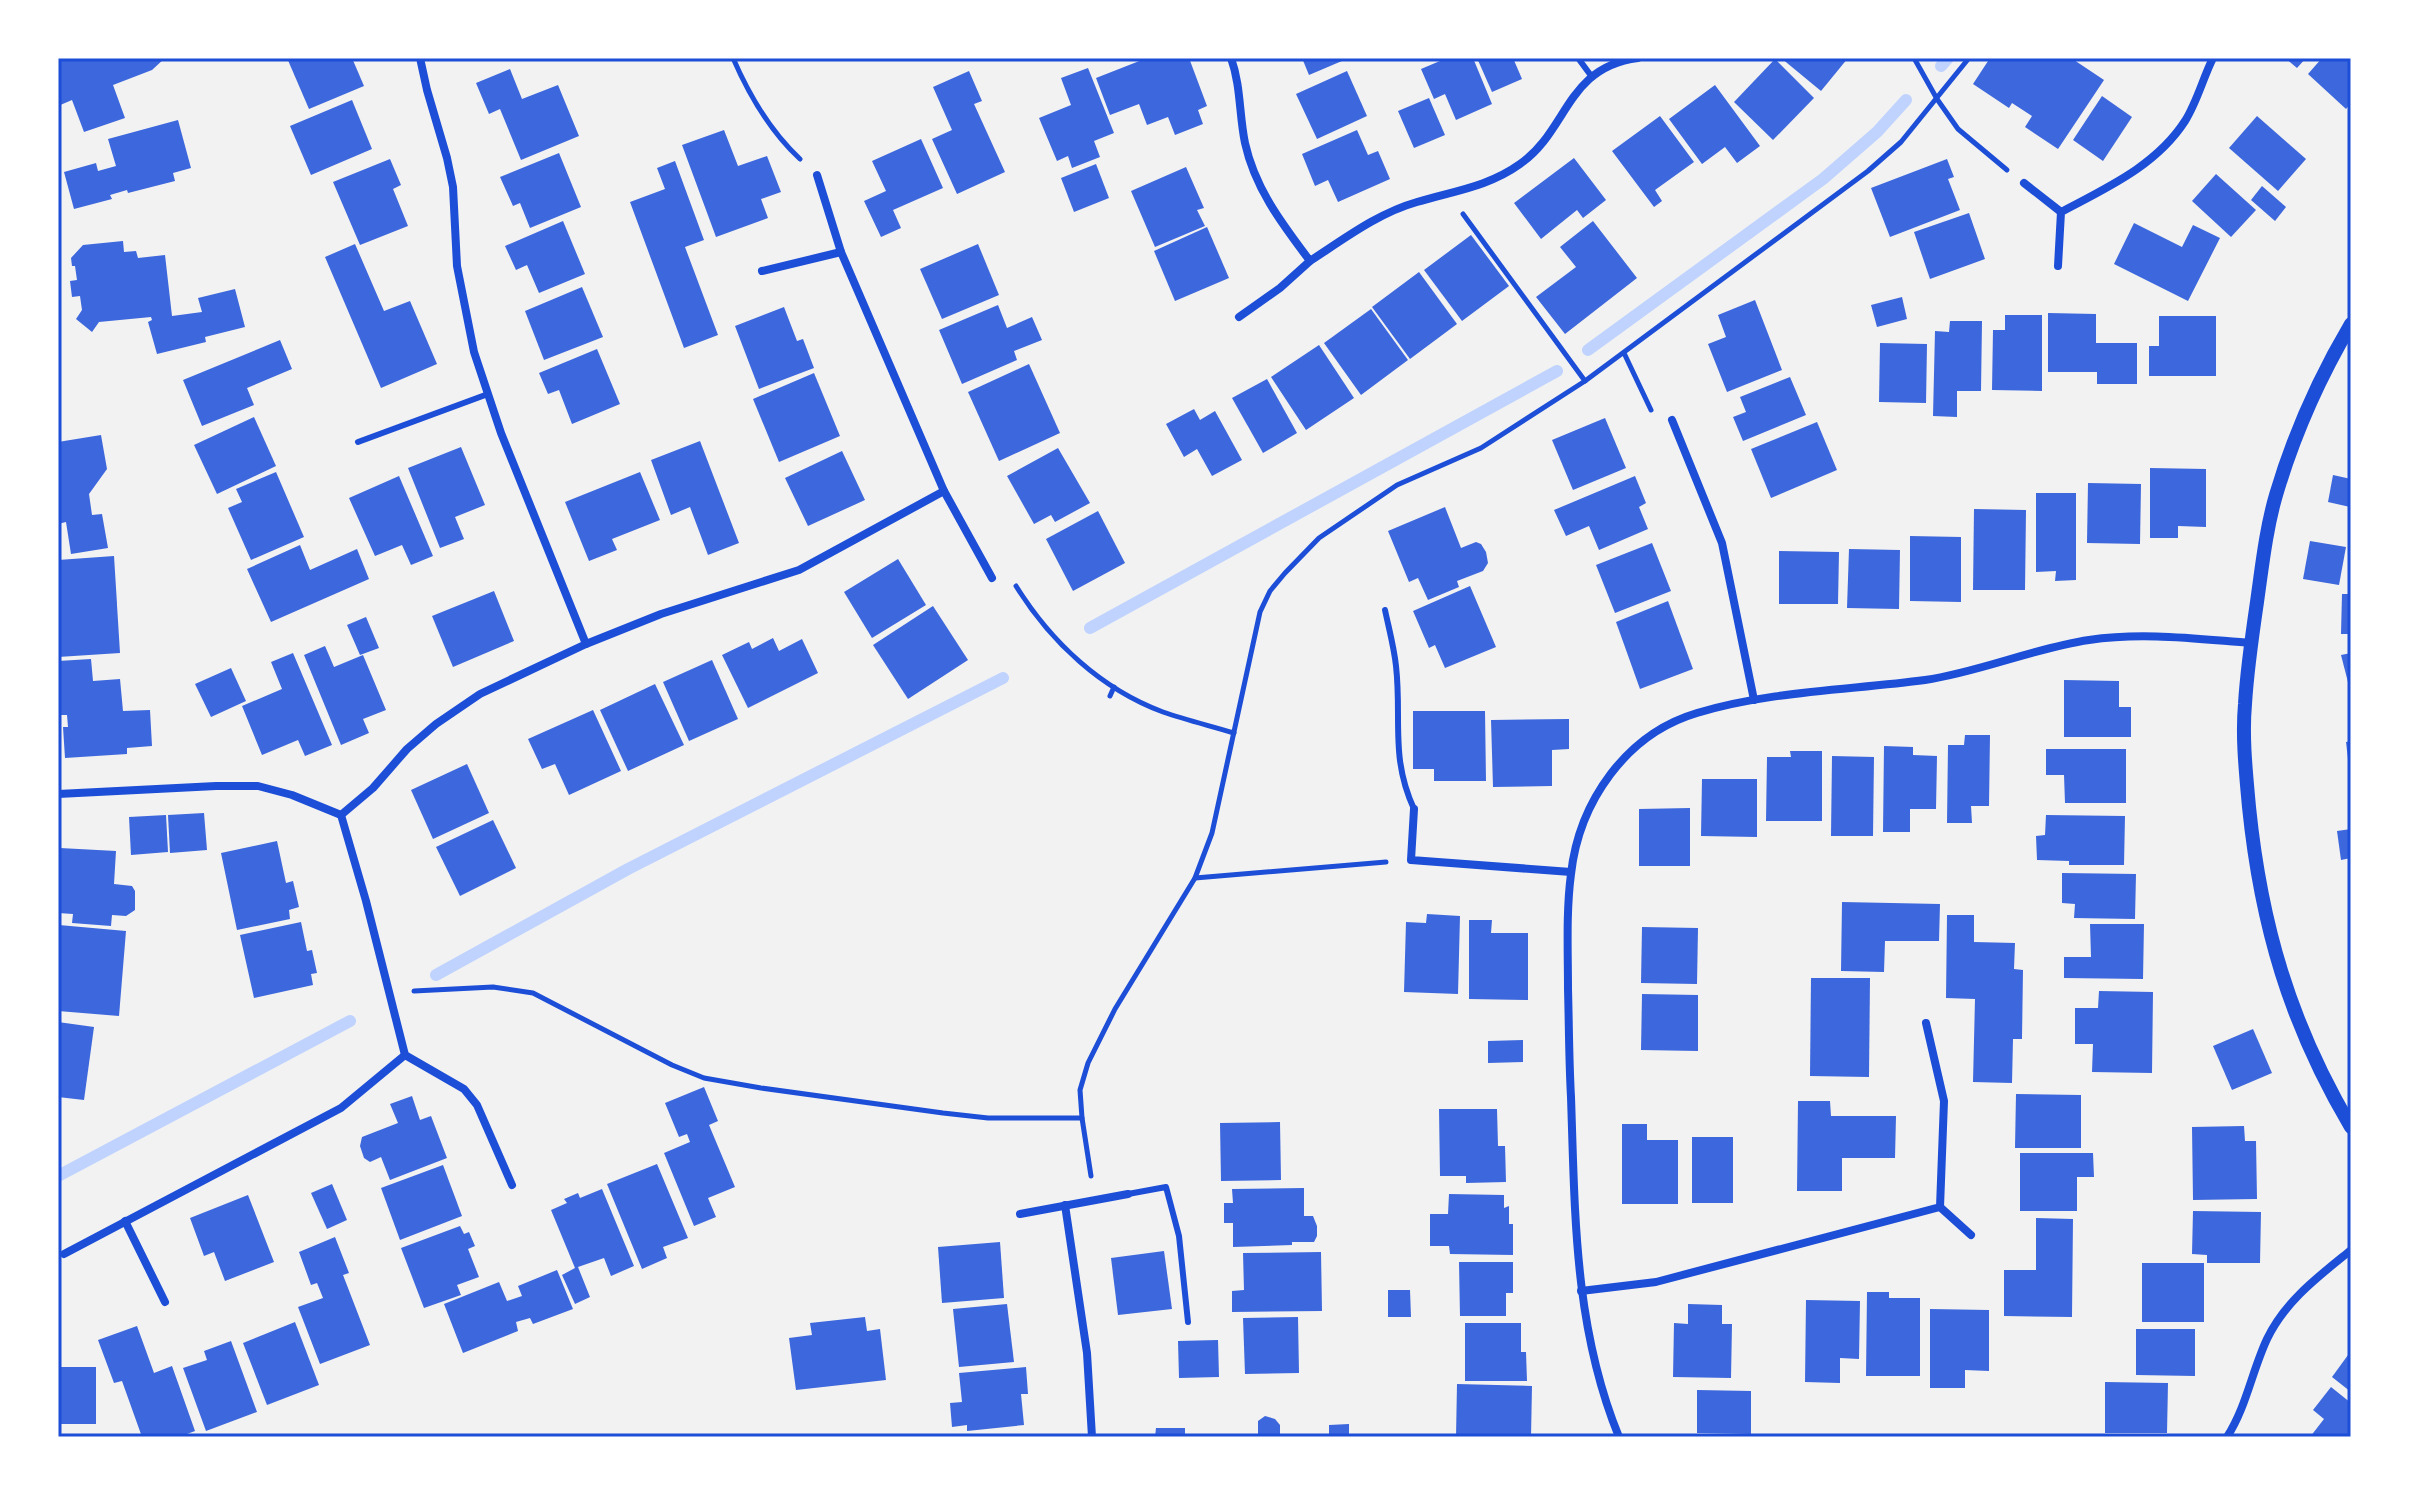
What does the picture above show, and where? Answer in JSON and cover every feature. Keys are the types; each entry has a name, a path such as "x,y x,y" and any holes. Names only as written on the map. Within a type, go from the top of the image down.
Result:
{"street":[{"path":"420,58 447,158 464,307 474,352 501,433 586,644"},
{"path":"1231,58 1240,88 1245,144 1255,173 1266,200 1310,261"},
{"path":"1239,317 1280,288 1310,261 1365,225 1417,202 1478,186 1521,164 1538,149 1571,99 1592,77 1612,64 1638,58"},
{"path":"2061,212 2132,173 2161,151 2187,119 2213,58"},
{"path":"817,175 841,252 944,491 992,578"},
{"path":"2024,183 2061,212"},
{"path":"2058,266 2061,212"},
{"path":"762,271 841,252"},
{"path":"2351,324 2311,397 2275,497 2251,643 2245,706 2245,766 2255,869 2272,946 2298,1022 2351,1127"},
{"path":"1672,420 1722,543 1754,700"},
{"path":"341,815 373,788 407,749 460,706 586,644 661,614 799,570 944,491"},
{"path":"1619,1437 1590,1352 1581,1291 1570,1070 1568,950 1571,872 1581,831 1602,784 1628,753 1661,728 1696,713 1754,700 1929,679 2086,640 2131,635 2251,643"},
{"path":"58,794 258,786 292,795 341,815"},
{"path":"1414,809 1411,860 1571,872"},
{"path":"341,815 405,1055 464,1089 481,1113 512,1185"},
{"path":"1926,1023 1944,1101 1940,1207"},
{"path":"64,1254 341,1108 405,1055"},
{"path":"1020,1214 1128,1194"},
{"path":"1065,1205 1087,1353 1092,1437"},
{"path":"1581,1291 1656,1282 1940,1207"},
{"path":"1940,1207 1971,1235"},
{"path":"125,1221 165,1302"},
{"path":"2227,1437 2245,1399 2267,1338 2289,1303 2351,1250"}],"lane":[{"path":"1578,58 1592,77"},
{"path":"358,442 488,394"},
{"path":"1385,610 1396,665 1399,764 1404,787 1414,809"},
{"path":"1128,1194 1166,1187 1179,1236 1188,1322"}],"path":[{"path":"733,58 744,85 769,123 792,152 817,175"},
{"path":"1914,58 1937,99 1966,136 2024,183"},
{"path":"1095,1201 1080,1090 1088,1063 1115,1009 1195,878 1212,833 1260,612 1270,591 1319,538 1397,485 1481,448 1585,381 1868,171 1901,142 1969,58"},
{"path":"1449,195 1585,381"},
{"path":"1624,353 1658,426 1672,420"},
{"path":"992,578 1006,570 1046,629 1082,664 1114,687 1162,711 1234,733"},
{"path":"1110,696 1114,687"},
{"path":"1195,878 1411,860"},
{"path":"389,993 471,986 533,993 688,1072 761,1088 988,1118 1082,1118"}],"building":[{"path":"58,58 165,58 152,70 113,85 125,118 84,132 72,100 58,106"},
{"path":"287,58 352,58 364,86 309,109"},
{"path":"1147,58 1189,58 1207,106 1198,110 1203,124 1175,135 1168,117 1147,125 1139,104 1110,115 1096,78"},
{"path":"1302,58 1349,58 1309,75"},
{"path":"1447,58 1473,58 1492,104 1456,120 1445,94 1434,99 1421,69"},
{"path":"1477,58 1513,58 1522,79 1492,92"},
{"path":"1781,58 1848,58 1821,91"},
{"path":"1990,58 2071,58 2104,80 2058,149 2025,127 2032,116 2012,103 2009,108 1973,84"},
{"path":"2285,58 2306,58 2297,68"},
{"path":"2322,58 2351,58 2351,103 2346,109 2308,74"},
{"path":"1775,59 1814,98 1773,140 1734,102"},
{"path":"1088,68 1114,133 1094,141 1100,157 1072,168 1068,156 1057,161 1039,118 1071,105 1061,78"},
{"path":"510,69 522,99 558,85 579,136 521,160 500,109 489,114 476,83"},
{"path":"969,71 982,101 974,104 1005,172 957,194 932,139 952,130 933,87"},
{"path":"1347,71 1367,116 1317,139 1296,94"},
{"path":"1715,85 1760,146 1737,163 1725,147 1702,164 1669,119"},
{"path":"2102,96 2132,117 2103,161 2073,140"},
{"path":"1429,98 1445,135 1414,148 1398,111"},
{"path":"352,100 372,149 311,175 290,126"},
{"path":"1660,116 1694,162 1655,190 1662,201 1654,207 1612,151"},
{"path":"2257,116 2306,159 2278,191 2229,148"},
{"path":"178,120 191,168 173,173 175,181 128,193 127,190 110,195 112,199 74,209 64,172 96,163 98,171 116,166 108,139"},
{"path":"724,130 738,166 767,156 781,192 761,199 768,218 716,237 682,145"},
{"path":"1357,130 1368,155 1378,151 1390,179 1338,202 1328,180 1315,186 1302,154"},
{"path":"921,139 943,188 893,210 901,228 881,237 864,201 886,191 872,161"},
{"path":"559,153 581,207 530,228 520,203 513,206 500,177"},
{"path":"1574,158 1606,200 1583,218 1577,210 1541,239 1514,203"},
{"path":"390,159 401,185 393,189 408,226 360,245 333,182"},
{"path":"1947,159 1954,177 1948,179 1960,210 1890,237 1871,188"},
{"path":"675,161 704,240 685,247 718,335 684,348 630,202 665,189 657,168"},
{"path":"1096,164 1109,198 1074,212 1061,178"},
{"path":"1186,167 1204,208 1197,210 1205,226 1155,247 1131,191"},
{"path":"2216,174 2256,210 2231,237 2192,201"},
{"path":"2262,186 2286,207 2275,221 2251,200"},
{"path":"1969,213 1985,259 1930,279 1914,232"},
{"path":"563,221 585,274 539,293 527,265 516,270 505,246"},
{"path":"1593,221 1637,278 1565,334 1536,297 1576,267 1560,247"},
{"path":"2134,223 2182,247 2193,225 2220,238 2188,301 2114,264"},
{"path":"1207,227 1229,278 1175,301 1154,251"},
{"path":"1471,235 1509,286 1462,321 1424,270"},
{"path":"123,241 124,252 136,251 138,258 165,255 172,316 202,312 198,298 235,289 245,327 205,337 206,342 157,354 148,322 152,320 151,317 99,322 92,332 76,319 82,310 80,296 72,297 70,281 77,280 71,258 83,245"},
{"path":"355,244 384,311 410,301 437,364 381,388 325,257"},
{"path":"978,244 999,295 942,319 920,269"},
{"path":"1419,272 1457,324 1410,359 1372,307"},
{"path":"582,287 603,337 544,360 525,311"},
{"path":"1902,297 1907,319 1877,327 1871,305"},
{"path":"1755,300 1782,370 1727,392 1708,344 1726,337 1718,315"},
{"path":"998,305 1007,328 1032,317 1042,340 1014,351 1017,360 962,384 939,330"},
{"path":"784,307 797,341 803,339 814,368 759,389 735,326"},
{"path":"1371,309 1408,360 1361,395 1324,343"},
{"path":"2048,313 2096,314 2096,343 2137,343 2137,384 2097,384 2097,372 2048,372"},
{"path":"2005,315 2042,315 2042,391 1992,390 1993,330 2005,330"},
{"path":"2159,316 2216,316 2216,376 2149,376 2149,346 2159,346"},
{"path":"1950,321 1982,321 1981,391 1957,391 1957,417 1933,416 1935,331 1949,332"},
{"path":"280,340 292,369 247,388 254,405 202,426 183,380"},
{"path":"1880,343 1927,344 1926,403 1879,402"},
{"path":"1319,345 1354,398 1306,430 1271,377"},
{"path":"597,349 620,404 572,424 559,390 548,394 539,373"},
{"path":"1029,364 1060,433 999,461 968,392"},
{"path":"814,373 840,436 779,462 753,399"},
{"path":"1790,377 1806,415 1743,441 1733,417 1746,412 1740,397"},
{"path":"1267,379 1297,433 1263,453 1232,398"},
{"path":"1194,409 1200,420 1215,411 1242,460 1212,476 1197,449 1184,457 1166,424"},
{"path":"254,417 276,466 217,494 194,445"},
{"path":"1605,418 1626,468 1573,490 1552,440"},
{"path":"1817,422 1837,470 1771,498 1751,449"},
{"path":"101,435 107,469 89,494 92,515 102,514 108,548 71,554 66,522 58,524 58,442"},
{"path":"700,441 739,543 708,555 690,507 671,515 651,460"},
{"path":"461,447 485,505 455,517 464,539 440,548 408,468"},
{"path":"1058,448 1090,503 1055,522 1051,515 1034,524 1007,476"},
{"path":"842,451 865,500 808,526 785,478"},
{"path":"2150,468 2206,469 2206,527 2178,526 2178,538 2150,538"},
{"path":"276,472 304,537 251,560 228,508 242,502 236,489"},
{"path":"640,472 660,520 612,539 617,550 589,561 565,502"},
{"path":"2333,475 2351,479 2350,507 2328,502"},
{"path":"399,476 433,556 411,565 402,545 375,556 349,498"},
{"path":"1635,476 1646,503 1639,507 1648,529 1599,550 1589,526 1566,536 1554,510"},
{"path":"2088,483 2141,484 2140,544 2087,543"},
{"path":"2036,493 2076,493 2076,580 2055,581 2056,571 2036,572"},
{"path":"1445,507 1461,548 1476,542 1481,544 1488,563 1483,571 1457,581 1459,587 1428,600 1418,578 1409,582 1388,531"},
{"path":"1974,509 2026,510 2025,590 1973,590"},
{"path":"1098,511 1125,563 1073,591 1046,539"},
{"path":"1910,536 1961,537 1961,602 1910,601"},
{"path":"2310,541 2346,547 2339,585 2303,579"},
{"path":"1652,543 1671,591 1615,613 1596,565"},
{"path":"300,545 310,570 357,549 369,579 271,622 247,569"},
{"path":"1849,549 1900,550 1899,609 1847,608"},
{"path":"1779,551 1839,552 1838,604 1779,604"},
{"path":"114,556 120,653 58,657 58,560"},
{"path":"898,559 926,605 872,638 844,592"},
{"path":"1470,586 1496,647 1445,668 1435,645 1429,648 1413,611"},
{"path":"494,591 514,641 453,667 432,616"},
{"path":"2342,594 2351,594 2351,634 2341,634"},
{"path":"1668,601 1693,669 1640,689 1616,622"},
{"path":"933,606 968,660 908,699 873,645"},
{"path":"366,617 379,648 360,655 347,625"},
{"path":"773,638 779,651 802,639 818,673 748,708 722,655 749,642 752,649"},
{"path":"325,646 334,667 363,655 386,710 363,719 369,733 341,745 304,655"},
{"path":"293,653 332,745 305,756 298,740 262,755 242,706 282,689 271,662"},
{"path":"2351,653 2351,689 2350,690 2341,655"},
{"path":"91,659 93,681 120,679 123,711 150,710 152,746 127,748 127,754 65,758 63,727 68,727 67,715 60,715 58,661"},
{"path":"712,660 738,719 689,741 663,682"},
{"path":"231,668 246,701 211,717 195,684"},
{"path":"2064,680 2119,681 2119,707 2131,707 2131,737 2064,737"},
{"path":"655,684 684,745 628,771 600,710"},
{"path":"593,710 621,771 569,795 555,764 542,769 528,739"},
{"path":"1413,711 1485,711 1486,781 1434,781 1434,769 1413,769"},
{"path":"1569,719 1569,749 1552,750 1552,786 1493,787 1491,720"},
{"path":"1965,735 1990,735 1989,806 1971,806 1972,823 1947,823 1948,745 1964,745"},
{"path":"2351,741 2351,767 2349,767 2346,742"},
{"path":"1884,746 1913,747 1913,755 1937,756 1936,809 1910,809 1910,832 1883,832"},
{"path":"2046,749 2126,749 2126,803 2065,803 2064,775 2046,775"},
{"path":"1790,751 1822,751 1822,821 1766,821 1767,757 1791,757"},
{"path":"1832,756 1874,757 1873,836 1831,836"},
{"path":"467,764 489,813 433,839 411,790"},
{"path":"1702,779 1757,779 1757,837 1701,836"},
{"path":"1690,808 1690,866 1639,866 1639,809"},
{"path":"204,813 207,850 170,853 168,815"},
{"path":"166,815 168,852 131,855 129,817"},
{"path":"2046,815 2125,816 2124,865 2069,865 2069,861 2037,860 2036,836 2045,835"},
{"path":"493,820 516,868 460,896 436,847"},
{"path":"2351,829 2351,858 2341,860 2337,831"},
{"path":"277,841 286,883 293,881 299,907 289,910 290,919 237,930 221,853"},
{"path":"60,848 116,851 114,884 132,886 135,910 126,916 112,915 111,926 72,923 73,914 58,913"},
{"path":"2062,873 2136,874 2135,919 2074,918 2075,904 2062,903"},
{"path":"1842,902 1940,904 1939,941 1885,941 1884,972 1841,971"},
{"path":"1427,914 1460,916 1458,994 1404,992 1406,922 1426,923"},
{"path":"1947,915 1974,915 1974,942 2015,943 2014,969 2023,970 2022,1039 2013,1039 2012,1083 1973,1082 1975,999 1946,998"},
{"path":"1469,920 1492,920 1491,933 1528,933 1528,1000 1469,999"},
{"path":"301,922 307,951 312,950 317,973 311,974 313,985 254,998 240,935"},
{"path":"2090,924 2144,924 2143,979 2064,978 2064,957 2091,957"},
{"path":"59,925 126,931 119,1016 58,1011"},
{"path":"1642,927 1698,928 1697,984 1641,983"},
{"path":"1811,978 1870,978 1869,1077 1810,1076"},
{"path":"2099,991 2153,992 2152,1073 2092,1072 2093,1044 2075,1044 2075,1008 2098,1008"},
{"path":"1642,994 1698,995 1698,1051 1641,1050"},
{"path":"58,1022 94,1027 84,1100 58,1097"},
{"path":"2253,1029 2272,1073 2232,1090 2213,1046"},
{"path":"1523,1040 1523,1062 1488,1063 1488,1041"},
{"path":"704,1087 718,1121 709,1125 735,1187 708,1198 716,1217 694,1226 664,1153 690,1142 687,1134 679,1137 665,1103"},
{"path":"2016,1094 2081,1095 2081,1148 2015,1148"},
{"path":"412,1096 420,1120 431,1116 447,1158 390,1180 381,1157 370,1162 364,1158 360,1146 362,1137 398,1123 390,1104"},
{"path":"1798,1101 1830,1101 1831,1116 1896,1116 1895,1158 1842,1158 1842,1191 1797,1191"},
{"path":"1439,1109 1497,1109 1498,1146 1505,1146 1506,1182 1466,1183 1466,1176 1440,1176"},
{"path":"1280,1122 1281,1180 1221,1181 1220,1123"},
{"path":"1622,1124 1647,1124 1647,1140 1678,1140 1678,1204 1622,1204"},
{"path":"2244,1126 2245,1141 2256,1141 2257,1199 2193,1200 2192,1127"},
{"path":"1692,1137 1733,1137 1733,1203 1692,1203"},
{"path":"2020,1153 2093,1153 2094,1177 2077,1177 2077,1211 2020,1211"},
{"path":"657,1164 688,1238 663,1247 667,1258 642,1269 607,1184"},
{"path":"443,1165 462,1216 400,1240 381,1188"},
{"path":"332,1184 347,1220 327,1229 311,1193"},
{"path":"1304,1188 1304,1216 1313,1216 1317,1226 1314,1242 1233,1247 1233,1223 1224,1223 1224,1203 1233,1203 1232,1189"},
{"path":"602,1189 634,1266 611,1276 604,1258 578,1267 590,1297 575,1304 562,1275 575,1268 551,1210 567,1203 564,1199 578,1193 580,1198"},
{"path":"1449,1194 1504,1195 1504,1208 1509,1206 1509,1224 1513,1224 1513,1255 1450,1254 1449,1246 1430,1246 1430,1214 1448,1214"},
{"path":"248,1195 274,1262 225,1281 214,1252 204,1256 190,1218"},
{"path":"2193,1211 2261,1212 2260,1263 2207,1263 2207,1255 2192,1254"},
{"path":"2036,1218 2073,1219 2072,1317 2004,1316 2004,1270 2036,1270"},
{"path":"460,1226 464,1234 469,1232 475,1246 468,1249 479,1277 457,1285 461,1295 424,1308 401,1248"},
{"path":"335,1237 349,1273 343,1275 370,1345 320,1364 298,1307 323,1298 317,1283 311,1285 299,1252"},
{"path":"1000,1242 1004,1298 942,1303 938,1247"},
{"path":"1164,1251 1172,1309 1118,1315 1111,1258"},
{"path":"1321,1252 1322,1311 1232,1312 1232,1291 1244,1290 1243,1253"},
{"path":"1459,1262 1513,1262 1513,1293 1506,1293 1506,1316 1460,1316"},
{"path":"2142,1263 2204,1263 2204,1322 2142,1322"},
{"path":"557,1270 573,1309 533,1324 530,1318 516,1322 518,1331 463,1353 444,1304 499,1282 507,1301 522,1296 518,1286"},
{"path":"1388,1290 1410,1290 1411,1317 1388,1317"},
{"path":"1867,1292 1889,1292 1889,1298 1920,1298 1920,1376 1866,1376"},
{"path":"1806,1300 1860,1301 1859,1359 1840,1358 1840,1383 1805,1382"},
{"path":"1007,1304 1014,1362 959,1367 953,1309"},
{"path":"1688,1304 1722,1305 1722,1324 1732,1324 1731,1378 1673,1377 1674,1323 1688,1324"},
{"path":"1930,1309 1989,1310 1989,1371 1965,1370 1965,1388 1930,1388"},
{"path":"865,1317 867,1331 880,1329 886,1380 796,1390 789,1338 812,1335 810,1323"},
{"path":"1298,1317 1299,1373 1245,1374 1243,1318"},
{"path":"295,1322 319,1385 267,1405 243,1343"},
{"path":"1465,1323 1521,1323 1521,1352 1526,1352 1527,1381 1465,1381"},
{"path":"137,1326 154,1373 172,1366 195,1431 179,1437 142,1437 122,1381 114,1383 98,1340"},
{"path":"2136,1329 2195,1329 2195,1376 2136,1375"},
{"path":"1218,1340 1219,1377 1179,1378 1178,1341"},
{"path":"231,1341 257,1412 206,1431 183,1368 207,1360 204,1351"},
{"path":"2348,1355 2351,1357 2351,1392 2332,1377"},
{"path":"58,1367 96,1367 96,1424 58,1424"},
{"path":"1026,1367 1028,1394 1021,1394 1024,1425 967,1431 967,1425 952,1427 950,1403 962,1402 959,1373"},
{"path":"2105,1382 2168,1383 2167,1433 2105,1433"},
{"path":"1457,1384 1532,1386 1531,1437 1456,1437"},
{"path":"2331,1387 2351,1403 2351,1437 2310,1437 2324,1419 2313,1410"},
{"path":"1697,1390 1751,1391 1751,1434 1697,1433"},
{"path":"1265,1416 1275,1419 1280,1425 1280,1437 1258,1437 1258,1421"},
{"path":"1349,1424 1349,1437 1329,1437 1329,1425"},
{"path":"1156,1428 1185,1428 1185,1437 1155,1437"},
{"path":"1207,1434 1253,1434 1253,1437 1207,1437"}],"waterway":[{"path":"1941,66 1948,58"},
{"path":"1588,350 1823,179 1877,132 1906,100"},
{"path":"1090,628 1557,371"},
{"path":"436,975 628,869 1003,678"},
{"path":"58,1176 350,1021"}]}
